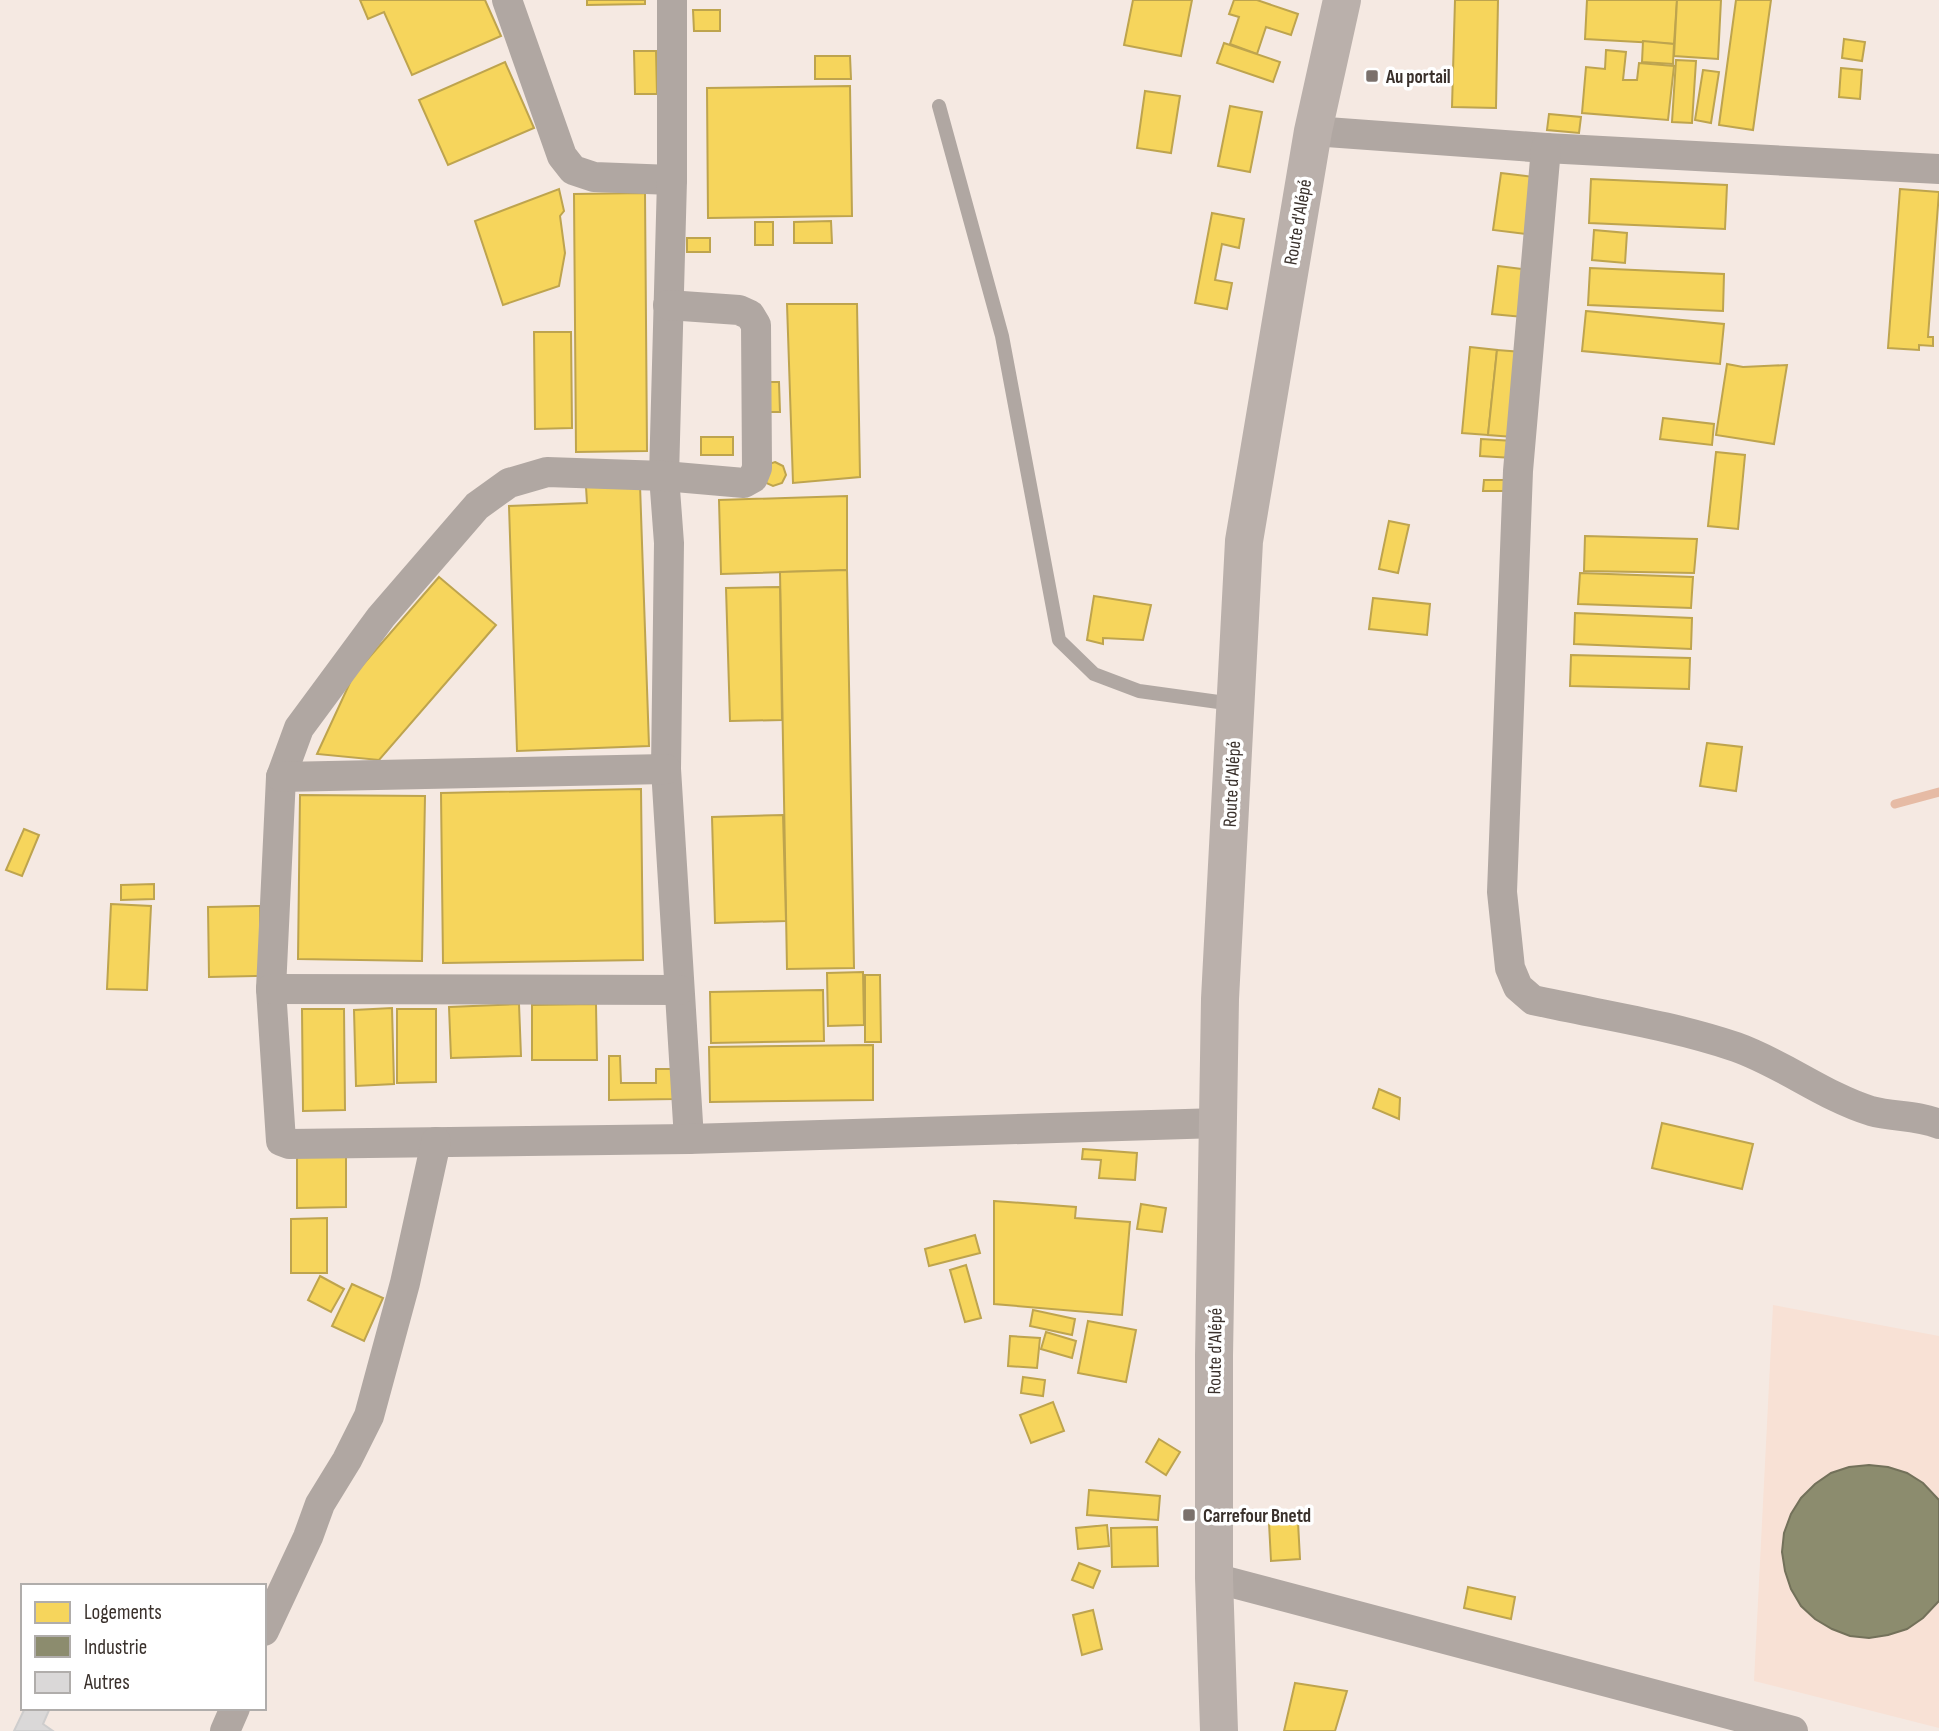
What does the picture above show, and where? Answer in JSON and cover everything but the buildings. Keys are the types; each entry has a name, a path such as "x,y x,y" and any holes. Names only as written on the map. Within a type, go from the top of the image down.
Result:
{"main road":[{"name":"Route d'Alépé","path":"1219,1731 1214,1578 1214,1356 1220,999 1244,541 1313,131 1342,0"},
{"name":"Route d'Alépé","path":"1214,1578 1236,1711 1242,1731"}],"street":[{"path":"507,0 562,156 573,170 594,177 672,180"},
{"path":"672,0 672,180 664,477 669,543 666,769 689,1139"},
{"path":"1313,131 1546,148 1939,169"},
{"path":"1546,148 1518,471 1502,892 1510,968 1518,987 1533,1000 1737,1047 1772,1062 1826,1094 1871,1111 1939,1124"},
{"path":"668,305 739,310 750,315 756,325 757,468 753,478 744,483 547,472 509,483 477,506 381,617 299,727 281,777 271,989 281,1141 289,1144 689,1139 1219,1122"},
{"path":"281,777 666,769"},
{"path":"271,989 679,990"},
{"path":"266,1627 308,1537 320,1504 369,1416 405,1283 436,1142"},
{"path":"1214,1578 1793,1731"},
{"path":"225,1731 234,1710"}],"lane":[{"path":"939,106 1002,336 1059,640 1094,674 1139,691 1235,704"}],"shaded area":[{"path":"1773,1305 1939,1336 1939,1728 1754,1681"}],"waterway":[{"path":"1895,804 1939,792"}],"place":[{"name":"Au portail","path":"1372,76"},
{"name":"Carrefour Bnetd","path":"1189,1515"}]}
